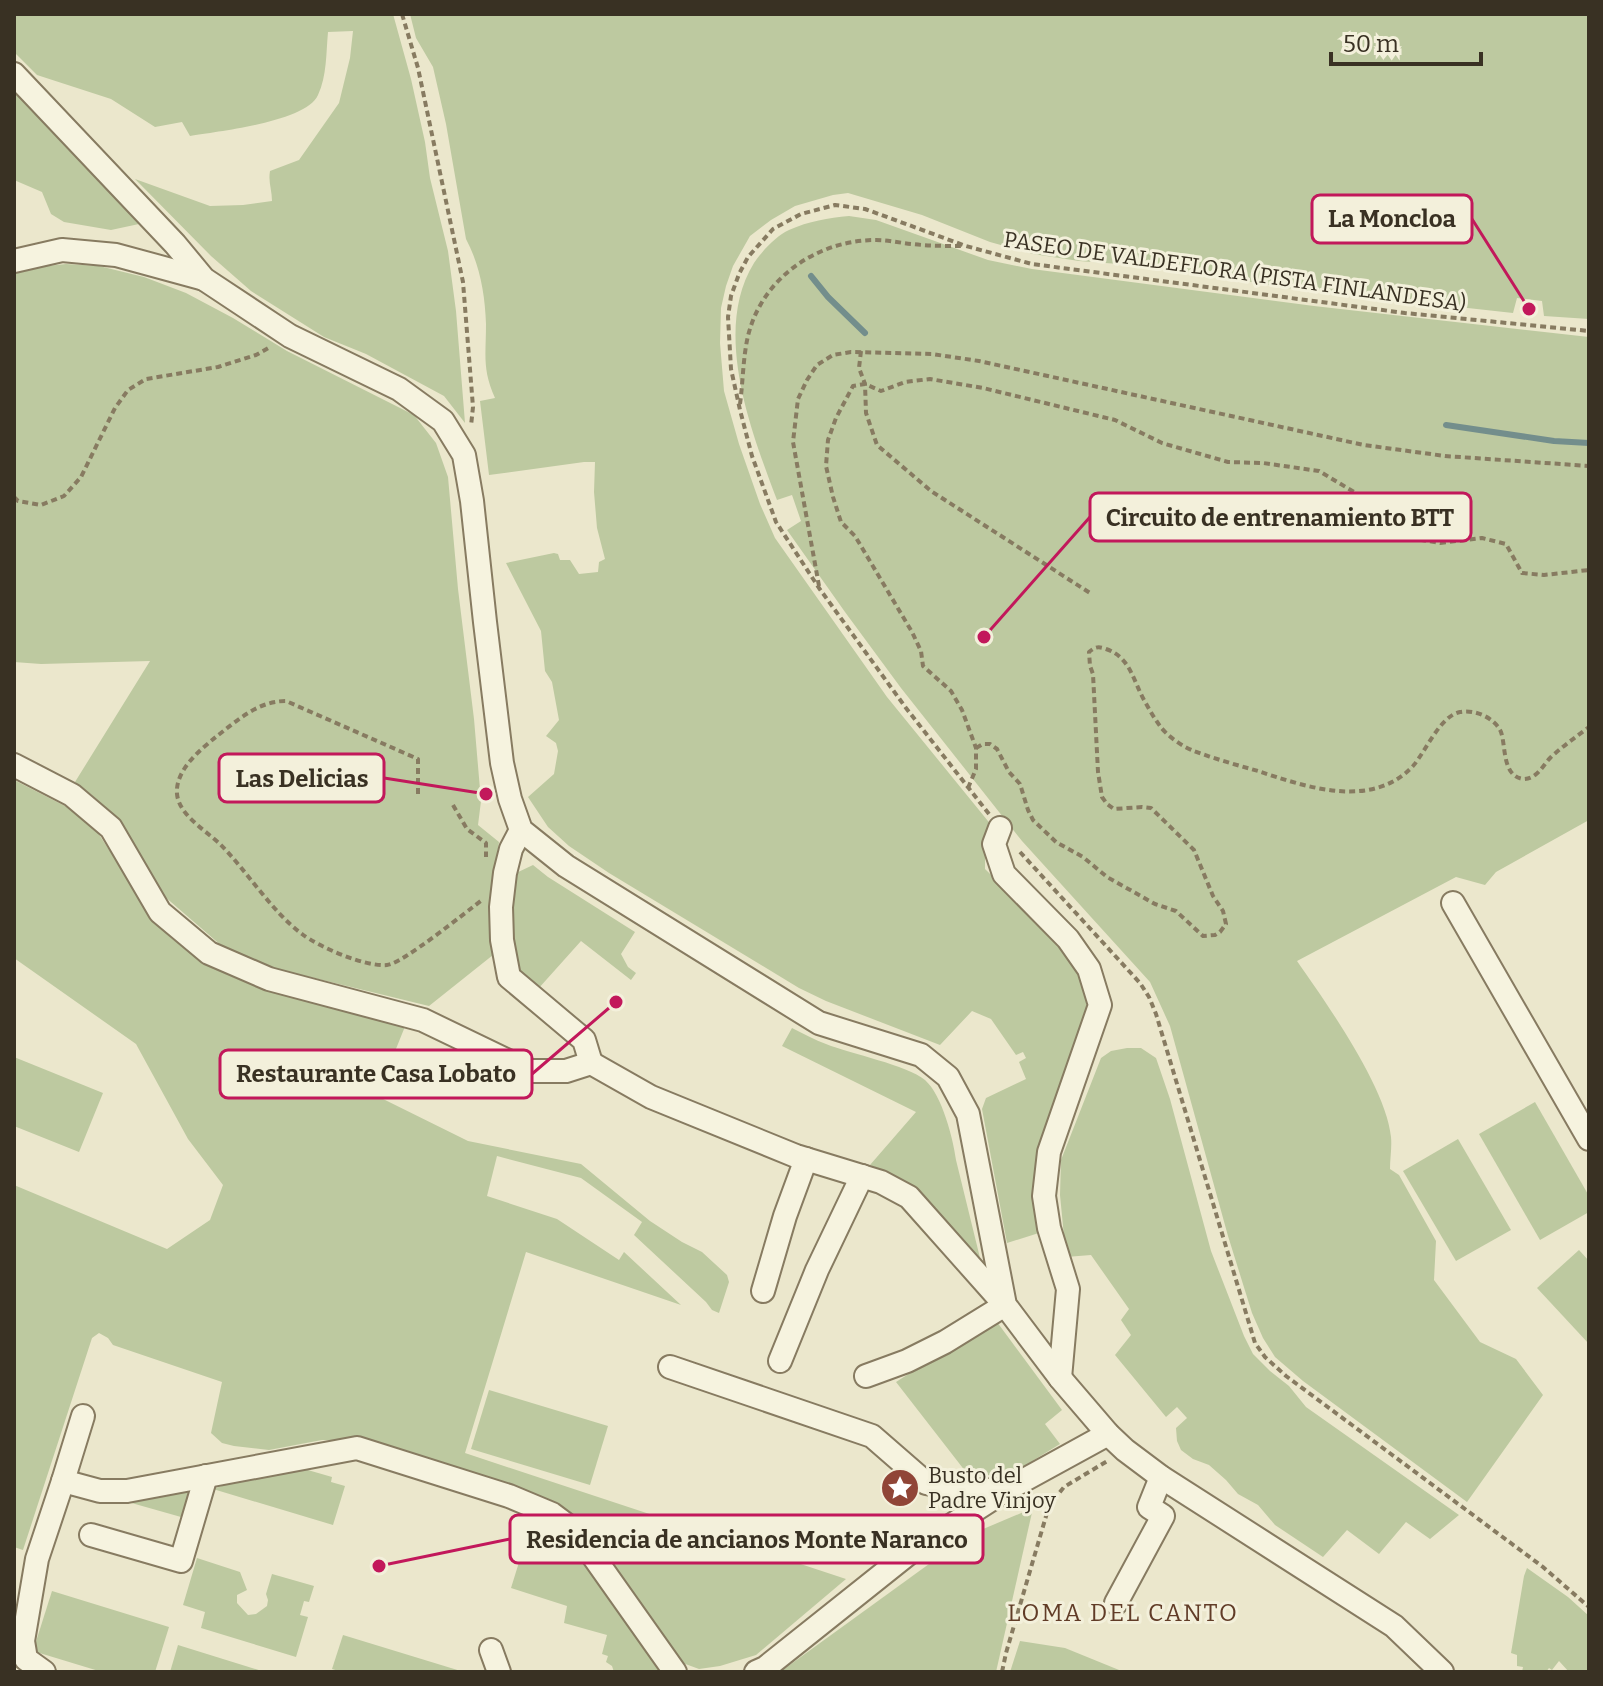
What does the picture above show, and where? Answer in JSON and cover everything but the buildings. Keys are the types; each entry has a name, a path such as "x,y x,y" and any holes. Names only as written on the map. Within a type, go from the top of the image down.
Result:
{"street":[{"path":"14,74 175,244 204,279 290,336 399,389 443,421 464,455 502,763 521,830 566,866 819,1023 921,1055 948,1077 968,1114 1005,1305"},
{"path":"14,261 62,250 116,255 204,279"},
{"path":"14,765 72,795 111,828 160,912 209,953 269,979 423,1020 529,1071 566,1071 591,1063"},
{"path":"1000,828 994,844 1004,874 1068,939 1089,969 1100,1005 1049,1152 1044,1196 1049,1228 1068,1289 1060,1378"},
{"path":"521,830 511,849 501,907 502,940 509,977 584,1040 591,1063 651,1097 806,1159 881,1182 909,1197 1005,1305 1060,1378 1125,1450 1161,1477 1394,1626 1442,1672"},
{"path":"1453,903 1589,1139"},
{"path":"763,1291 806,1159"},
{"path":"780,1361 832,1237 862,1176"},
{"path":"866,1376 907,1361 945,1342 1005,1305"},
{"path":"670,1367 872,1436 926,1483 963,1490 1006,1490"},
{"path":"44,1672 26,1659 23,1641 37,1559 83,1416"},
{"path":"756,1672 913,1550 1006,1490 1108,1434"},
{"path":"63,1481 100,1491 127,1491 357,1448 509,1496 552,1514 576,1532 675,1672"},
{"path":"91,1535 181,1561 206,1476"},
{"path":"1116,1603 1163,1516 1149,1507 1161,1477"},
{"path":"491,1650 499,1672"}],"path":[{"path":"402,14 418,68 463,282 473,407 464,455"},
{"name":"PASEO DE VALDEFLORA (PISTA FINLANDESA)","path":"1589,331 1405,313 1032,264 966,246 865,209 835,205 801,214 773,229 748,257 739,274 728,317 731,369 740,410 752,456 776,522 819,588 968,788 1015,847 1140,983 1149,997 1255,1343 1286,1376 1543,1567 1589,1607"},
{"path":"740,410 748,337 758,306 794,265 842,244 872,240 966,246"},
{"path":"14,497 18,501 41,505 64,496 81,477 115,408 128,390 146,379 218,367 256,355 290,336"},
{"path":"861,351 859,368 865,384 866,413 877,445 931,491 1090,593"},
{"path":"819,588 793,442 798,399 817,365 833,355 861,351 932,354 979,361 1364,445 1445,456 1589,466"},
{"path":"968,788 976,769 976,748 962,710 951,691 923,666 921,651 912,632 855,536 841,522 833,497 826,466 828,440 853,386 865,384 881,391 905,382 930,379 983,388 1115,420 1162,443 1228,462 1263,463 1319,471 1354,492 1363,506 1394,529 1416,539 1440,543 1482,538 1506,544 1522,573 1544,575 1589,570"},
{"path":"976,748 990,744 997,749 1009,772 1020,784 1033,820 1056,842 1083,857 1116,882 1155,904 1176,911 1198,933 1209,936 1223,929 1225,917 1194,850 1151,808 1114,809 1102,797 1093,674 1089,659 1089,652 1094,648 1114,651 1122,657 1162,730 1190,749 1324,790 1360,792 1390,782 1413,766 1444,722 1458,712 1470,711 1483,715 1497,726 1502,734 1505,758 1522,779 1534,776 1565,745 1589,727"},
{"path":"418,794 418,759 286,701 274,701 249,711 209,743 186,766 179,778 177,792 180,807 223,847 304,937 367,964 389,965 407,955 487,896"},
{"path":"453,805 467,829 486,843 486,869"},
{"path":"1002,1672 1049,1506 1064,1487 1125,1450"}],"green space":[{"path":"14,14 393,14 411,79 448,251 465,423 444,396 366,354 324,337 251,291 211,256 135,179 210,206 272,201 270,171 299,160 339,103 353,31 328,32 323,80 318,95 310,104 280,119 190,136 182,122 155,127 111,99 37,75 14,52"},
{"path":"410,14 1589,14 1589,319 1544,316 1542,301 1517,298 1513,313 1287,288 1217,276 1033,254 848,193 795,206 771,220 750,236 733,266 721,308 724,391 739,444 775,538 887,697 992,826 985,849 985,869 1078,963 1089,1003 1042,1232 1007,1243 982,1109 986,1098 1026,1079 1019,1062 1026,1058 1023,1052 1016,1055 991,1019 972,1011 940,1045 826,1001 799,988 569,846 548,827 528,797 554,774 558,751 556,743 546,736 559,720 552,682 545,671 541,631 506,563 554,553 560,560 570,560 579,574 598,572 599,562 605,559 597,528 595,462 489,475 480,401 495,398 486,370 483,291 466,239 433,67 416,38"},
{"path":"14,92 139,224 111,230 64,222 51,214 42,192 14,180"},
{"path":"849,216 876,220 988,260 1032,269 1314,306 1589,337 1589,820 1496,872 1485,885 1456,877 1297,961 1353,1046 1378,1094 1391,1137 1390,1169 1399,1175 1436,1241 1434,1280 1480,1342 1516,1359 1543,1395 1467,1502 1275,1357 1252,1313 1170,1026 1150,982 1022,841 901,688 787,530 801,521 792,495 777,500 747,413 736,350 736,319 742,290 754,263 779,236 811,222"},
{"path":"66,264 99,266 144,277 186,293 287,351 414,415 436,443 448,477 474,719 481,801 478,825 499,842 491,893 493,955 429,1006 249,960 223,947 164,896 121,823 75,782 150,661 14,662 14,273 28,268"},
{"path":"14,780 67,807 96,830 156,921 171,938 196,957 256,985 406,1024 377,1096 468,1141 581,1164 650,1221 702,1252 727,1275 729,1282 719,1313 712,1310 634,1235 642,1222 581,1178 497,1156 487,1196 557,1219 619,1260 624,1252 681,1305 526,1252 465,1453 846,1579 756,1655 699,1669 680,1662 588,1529 550,1501 463,1476 363,1441 322,1440 269,1450 222,1443 211,1433 222,1382 113,1345 99,1333 92,1338 23,1550 14,1547 14,1185 167,1249 210,1220 223,1185 188,1139 136,1044 14,958"},
{"path":"533,865 635,932 621,954 628,967 636,973 631,980 581,941 538,989 519,971 510,944 508,913 514,874"},
{"path":"792,1028 826,1044 905,1069 931,1087 949,1129 981,1262 919,1196 895,1177 870,1165 916,1112 782,1046"},
{"path":"1141,1048 1156,1058 1211,1251 1253,1354 1289,1386 1306,1407 1459,1515 1430,1539 1406,1522 1379,1554 1347,1530 1323,1557 1275,1525 1258,1505 1238,1494 1209,1465 1181,1450 1176,1428 1187,1418 1177,1407 1166,1417 1115,1355 1131,1335 1121,1320 1129,1309 1091,1255 1066,1257 1060,1195 1061,1160 1101,1058 1111,1051"},
{"path":"14,1057 103,1093 79,1152 14,1126"},
{"path":"1535,1102 1589,1196 1589,1212 1540,1240 1479,1134"},
{"path":"1458,1139 1511,1230 1456,1261 1403,1171"},
{"path":"1579,1250 1589,1261 1589,1344 1537,1288"},
{"path":"990,1322 997,1322 1062,1410 1045,1424 1060,1444 1011,1474 969,1476 896,1382"},
{"path":"489,1390 608,1426 590,1485 471,1449"},
{"path":"294,1466 332,1477 331,1482 345,1486 333,1525 213,1489 252,1476"},
{"path":"190,1487 181,1517 121,1500"},
{"path":"1033,1508 996,1672 780,1672 969,1535"},
{"path":"534,1514 570,1536 662,1672 614,1672 606,1662 608,1656 602,1654 607,1635 564,1623 567,1606 511,1588"},
{"path":"197,1558 240,1572 247,1590 237,1595 237,1603 248,1615 256,1614 267,1606 266,1594 272,1574 314,1586 309,1602 304,1601 300,1615 308,1617 296,1657 201,1628 205,1612 183,1605"},
{"path":"1527,1568 1589,1616 1589,1672 1569,1672 1559,1661 1546,1672 1522,1672 1523,1667 1517,1666 1517,1655 1511,1653"},
{"path":"52,1591 169,1627 155,1672 102,1672 33,1651"},
{"path":"343,1635 464,1672 342,1672 332,1669"},
{"path":"1020,1641 1065,1648 1124,1672 1010,1672"},
{"path":"178,1645 265,1672 170,1672"}],"waterway":[{"path":"811,276 865,333"},
{"path":"1446,425 1589,443"}],"place":[{"name":"La Moncloa","path":"1529,309"},
{"name":"Circuito de entrenamiento BTT","path":"984,637"},
{"name":"Las Delicias","path":"486,794"},
{"name":"Restaurante Casa Lobato","path":"616,1002"},
{"name":"Busto del Padre Vinjoy","path":"900,1488"},
{"name":"Residencia de ancianos Monte Naranco","path":"379,1566"}],"district":[{"name":"LOMA DEL CANTO","path":"1123,1613"}]}
